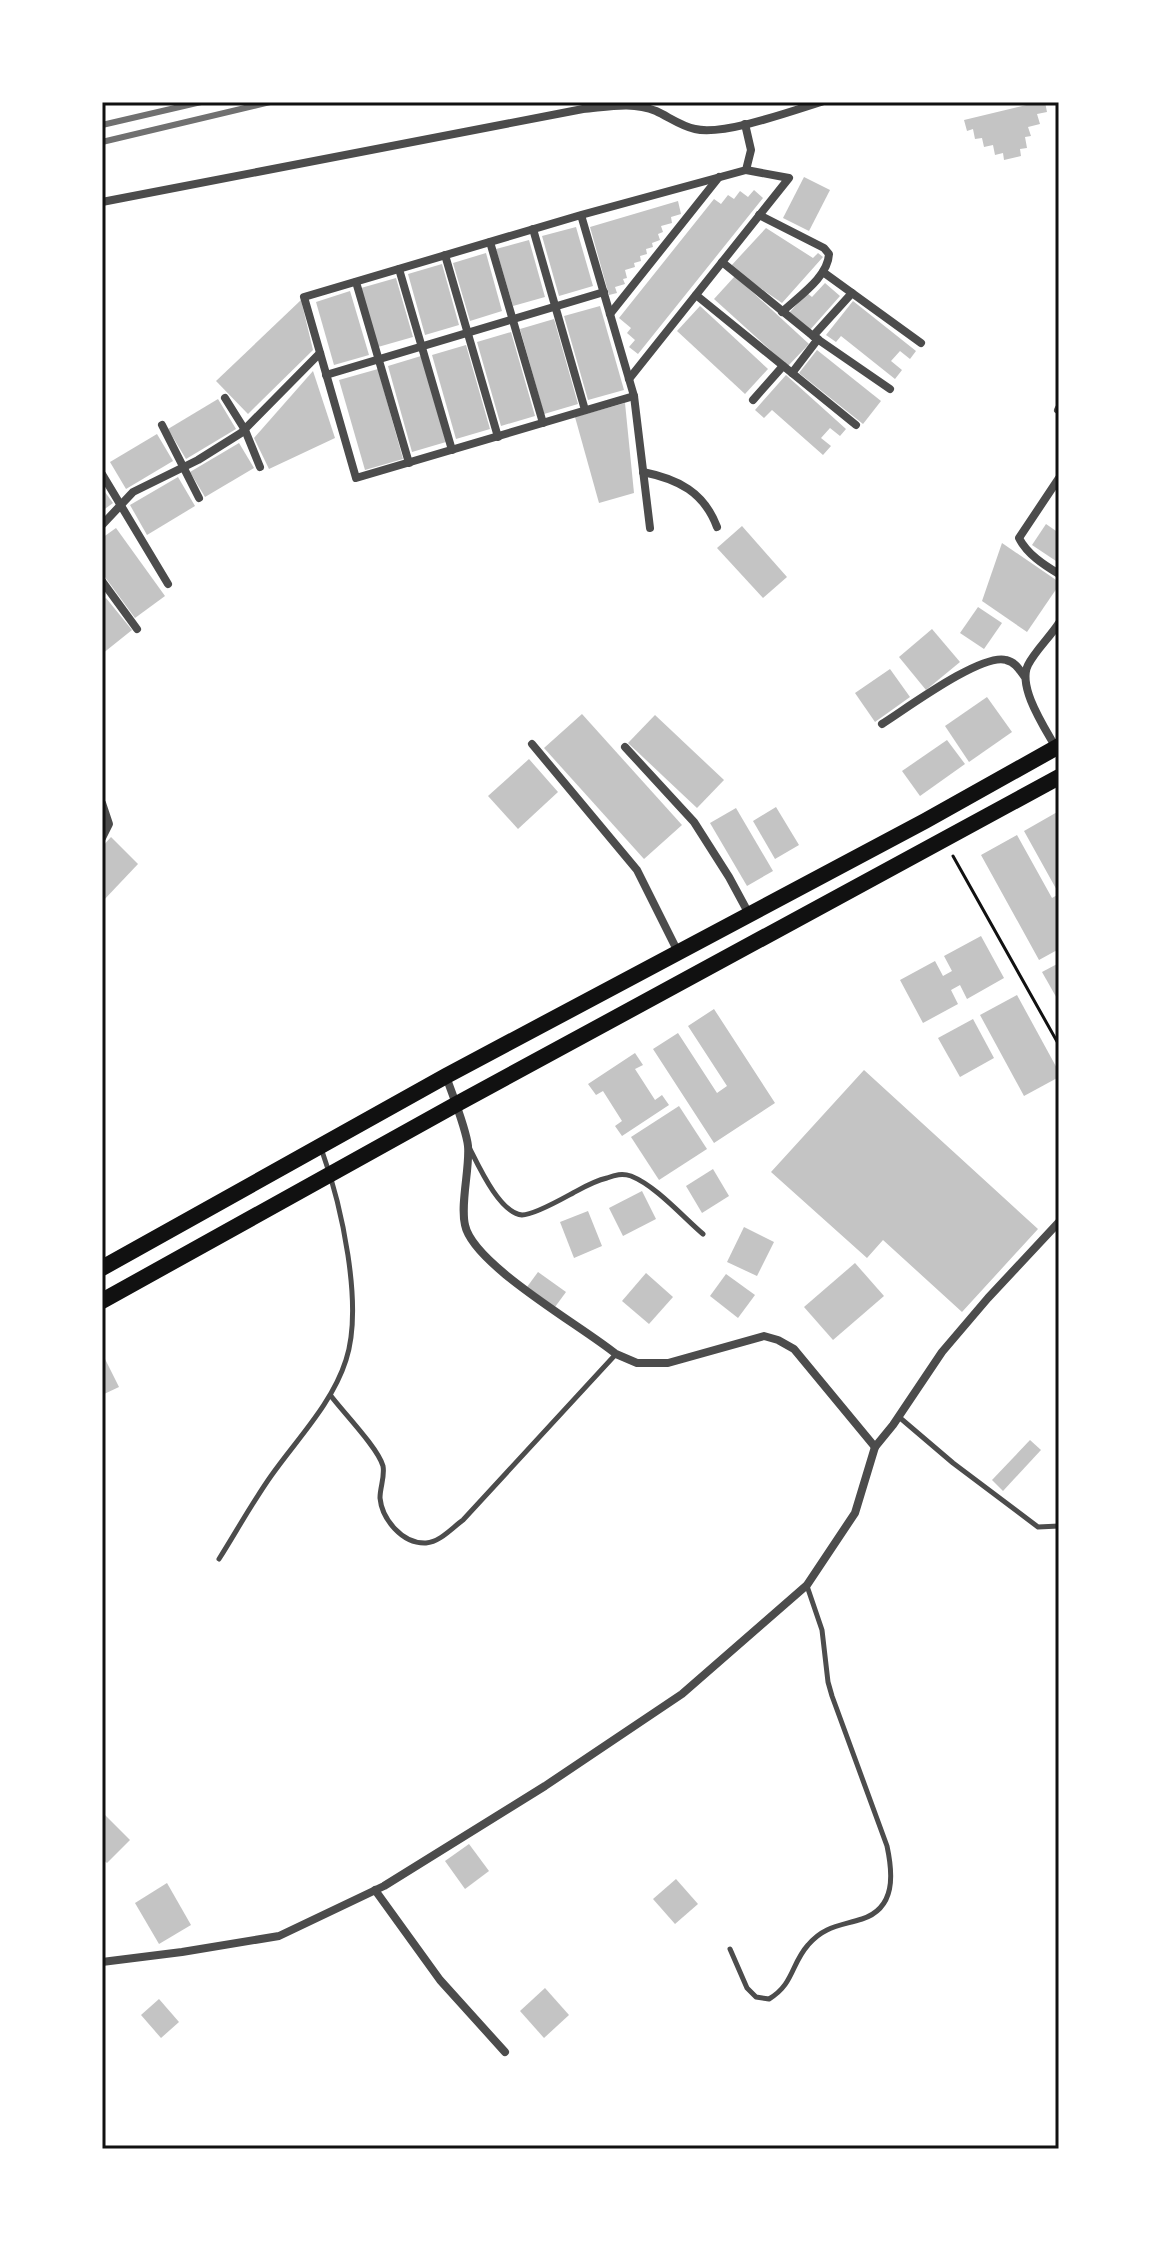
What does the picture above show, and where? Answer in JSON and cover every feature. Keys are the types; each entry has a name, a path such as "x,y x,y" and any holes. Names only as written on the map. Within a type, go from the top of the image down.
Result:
{"main road":[{"path":"102,1268 446,1076 925,821 1057,747"},
{"path":"102,1301 1059,777"}],"street":[{"path":"102,202 583,109 630,105 653,110 695,129 710,130 745,124 821,102"},
{"path":"745,124 751,150 746,170"},
{"path":"629,379 789,178 746,170 719,176 304,297 356,478 634,396"},
{"path":"610,314 719,176"},
{"path":"581,215 634,396 650,528"},
{"path":"759,215 824,248 829,254 829,263 823,272 782,312"},
{"path":"533,229 585,410"},
{"path":"490,242 543,423"},
{"path":"445,255 498,437"},
{"path":"722,262 816,338 890,389"},
{"path":"399,269 452,450"},
{"path":"823,272 921,343"},
{"path":"356,282 409,463"},
{"path":"326,375 604,292"},
{"path":"792,373 852,293"},
{"path":"696,295 856,425"},
{"path":"102,525 133,492 245,430 320,353"},
{"path":"753,400 783,366"},
{"path":"225,398 245,430 260,467"},
{"path":"162,425 199,498"},
{"path":"643,472 670,478 691,491 711,511 717,527"},
{"path":"102,474 168,584"},
{"path":"1059,478 1019,538 1031,554 1059,574"},
{"path":"102,581 137,629"},
{"path":"1024,676 1029,664 1059,623"},
{"path":"882,724 964,671 997,659 1008,660 1024,676 1035,709 1057,747"},
{"path":"532,744 637,870 678,952"},
{"path":"625,747 694,822 749,914"},
{"path":"102,803 109,824 102,838"},
{"path":"446,1076 468,1144 464,1224 480,1253 500,1271 616,1354 637,1363 668,1363 764,1336 778,1340 794,1349 875,1447"},
{"path":"102,1962 279,1936 375,1890 545,1786 682,1694 807,1585 855,1513 875,1447 942,1352 1059,1222"},
{"path":"375,1890 440,1980 505,2052"}],"lane":[{"path":"468,1144 501,1202 513,1212 524,1215 596,1181 619,1174 630,1176 652,1189 703,1234"},
{"path":"219,1559 270,1478 331,1396 347,1358 354,1314 347,1250 331,1174 321,1146"},
{"path":"331,1396 383,1465 380,1496 384,1514 395,1530 410,1539 426,1543 443,1537 463,1520 616,1354"},
{"path":"898,1417 1038,1527 1059,1526"},
{"path":"730,1949 747,1988 756,1997 769,1999 782,1991 805,1947 836,1924 865,1918 880,1909 890,1889 892,1870 887,1846 832,1696 822,1630 807,1585"}],"path":[{"path":"943,839 1059,1045"}],"building":[{"path":"1045,102 1047,112 1037,114 1040,124 1028,127 1031,136 1025,137 1027,148 1020,149 1021,156 1004,160 1003,153 995,155 993,145 984,147 982,138 975,139 973,129 967,131 964,120"},
{"path":"804,177 830,190 809,231 783,218"},
{"path":"754,190 763,198 638,354 629,347 635,340 627,333 631,328 619,318 714,199 721,204 728,195 734,199 740,191 748,197"},
{"path":"678,201 681,214 671,217 672,223 661,226 663,232 658,234 660,240 646,249 647,254 640,256 641,261 634,263 635,267 625,270 625,284 615,287 617,293 609,295 590,227"},
{"path":"576,227 593,286 559,296 542,236"},
{"path":"766,228 813,258 818,253 823,257 782,303 730,267"},
{"path":"529,240 545,297 513,306 496,249"},
{"path":"486,253 502,311 470,321 453,263"},
{"path":"442,264 459,325 425,335 408,274"},
{"path":"735,276 809,344 788,366 714,299"},
{"path":"396,278 413,337 378,347 361,288"},
{"path":"825,283 840,296 809,331 789,313 807,293 812,297"},
{"path":"350,291 369,355 334,365 316,302"},
{"path":"301,300 313,350 248,414 216,381"},
{"path":"853,301 916,351 910,359 900,351 891,361 902,370 895,379 841,336 836,342 826,335"},
{"path":"600,306 624,390 588,400 564,316"},
{"path":"700,306 768,369 745,394 677,331"},
{"path":"554,319 578,404 544,414 520,329"},
{"path":"511,332 535,416 501,426 477,342"},
{"path":"466,345 490,429 456,439 432,355"},
{"path":"817,350 881,401 863,424 799,373"},
{"path":"421,356 446,442 412,452 388,366"},
{"path":"378,369 403,459 365,470 339,380"},
{"path":"313,371 335,438 269,469 254,438"},
{"path":"786,375 846,429 840,436 830,428 821,438 831,446 823,455 772,410 764,418 755,410"},
{"path":"218,399 236,429 186,459 168,429"},
{"path":"625,403 634,493 599,503 575,417"},
{"path":"157,434 173,461 126,489 110,462"},
{"path":"239,443 254,468 205,497 190,472"},
{"path":"178,477 195,506 147,535 130,505"},
{"path":"102,488 113,503 102,511"},
{"path":"1046,524 1059,533 1059,563 1032,545"},
{"path":"742,526 787,577 763,598 717,548"},
{"path":"116,528 165,596 135,618 102,573 102,538"},
{"path":"1002,543 1059,582 1027,632 982,601"},
{"path":"106,598 132,630 102,654 102,601"},
{"path":"978,607 1002,623 984,649 960,633"},
{"path":"932,629 960,662 926,690 899,657"},
{"path":"890,669 910,697 875,722 855,693"},
{"path":"987,697 1012,732 969,762 945,726"},
{"path":"582,714 682,825 644,859 544,748"},
{"path":"655,715 724,780 697,808 628,743"},
{"path":"947,740 965,764 920,796 902,771"},
{"path":"529,759 558,792 518,829 488,796"},
{"path":"776,807 799,845 775,859 753,821"},
{"path":"736,808 773,871 747,886 710,823"},
{"path":"1059,811 1059,853 1056,855 1059,861 1059,894 1024,831"},
{"path":"1017,835 1052,898 1059,894 1059,949 1039,960 981,855"},
{"path":"111,837 138,864 102,902 102,847"},
{"path":"981,936 1004,978 967,999 960,985 951,990 958,1004 923,1023 900,980 935,961 943,976 952,971 944,956"},
{"path":"1059,963 1059,1002 1042,972"},
{"path":"1017,995 1059,1072 1059,1077 1024,1096 980,1015"},
{"path":"714,1009 775,1103 714,1143 653,1049 678,1033 717,1093 727,1086 688,1026"},
{"path":"973,1019 994,1058 960,1077 938,1038"},
{"path":"635,1053 643,1065 635,1069 655,1100 662,1095 669,1105 622,1136 615,1126 622,1121 603,1091 596,1095 588,1084"},
{"path":"864,1070 1038,1229 962,1312 883,1240 867,1258 771,1172"},
{"path":"679,1106 707,1149 659,1180 631,1137"},
{"path":"713,1169 729,1196 702,1213 686,1186"},
{"path":"642,1191 656,1219 623,1236 609,1208"},
{"path":"588,1211 602,1246 574,1258 560,1222"},
{"path":"744,1227 774,1242 757,1276 727,1262"},
{"path":"855,1263 884,1296 833,1340 804,1307"},
{"path":"538,1272 566,1292 555,1307 527,1287"},
{"path":"646,1273 673,1297 649,1324 622,1301"},
{"path":"726,1274 755,1295 738,1318 710,1296"},
{"path":"102,1353 119,1387 102,1395"},
{"path":"1030,1440 1041,1450 1003,1491 992,1480"},
{"path":"102,1812 130,1840 107,1863 102,1859"},
{"path":"469,1844 489,1871 465,1889 445,1861"},
{"path":"676,1879 698,1904 675,1924 653,1899"},
{"path":"167,1883 191,1925 159,1944 135,1903"},
{"path":"545,1988 569,2015 544,2038 520,2011"},
{"path":"159,1999 179,2022 161,2038 141,2015"}],"railway":[{"path":"102,125 201,102"},
{"path":"102,142 270,102"}]}
